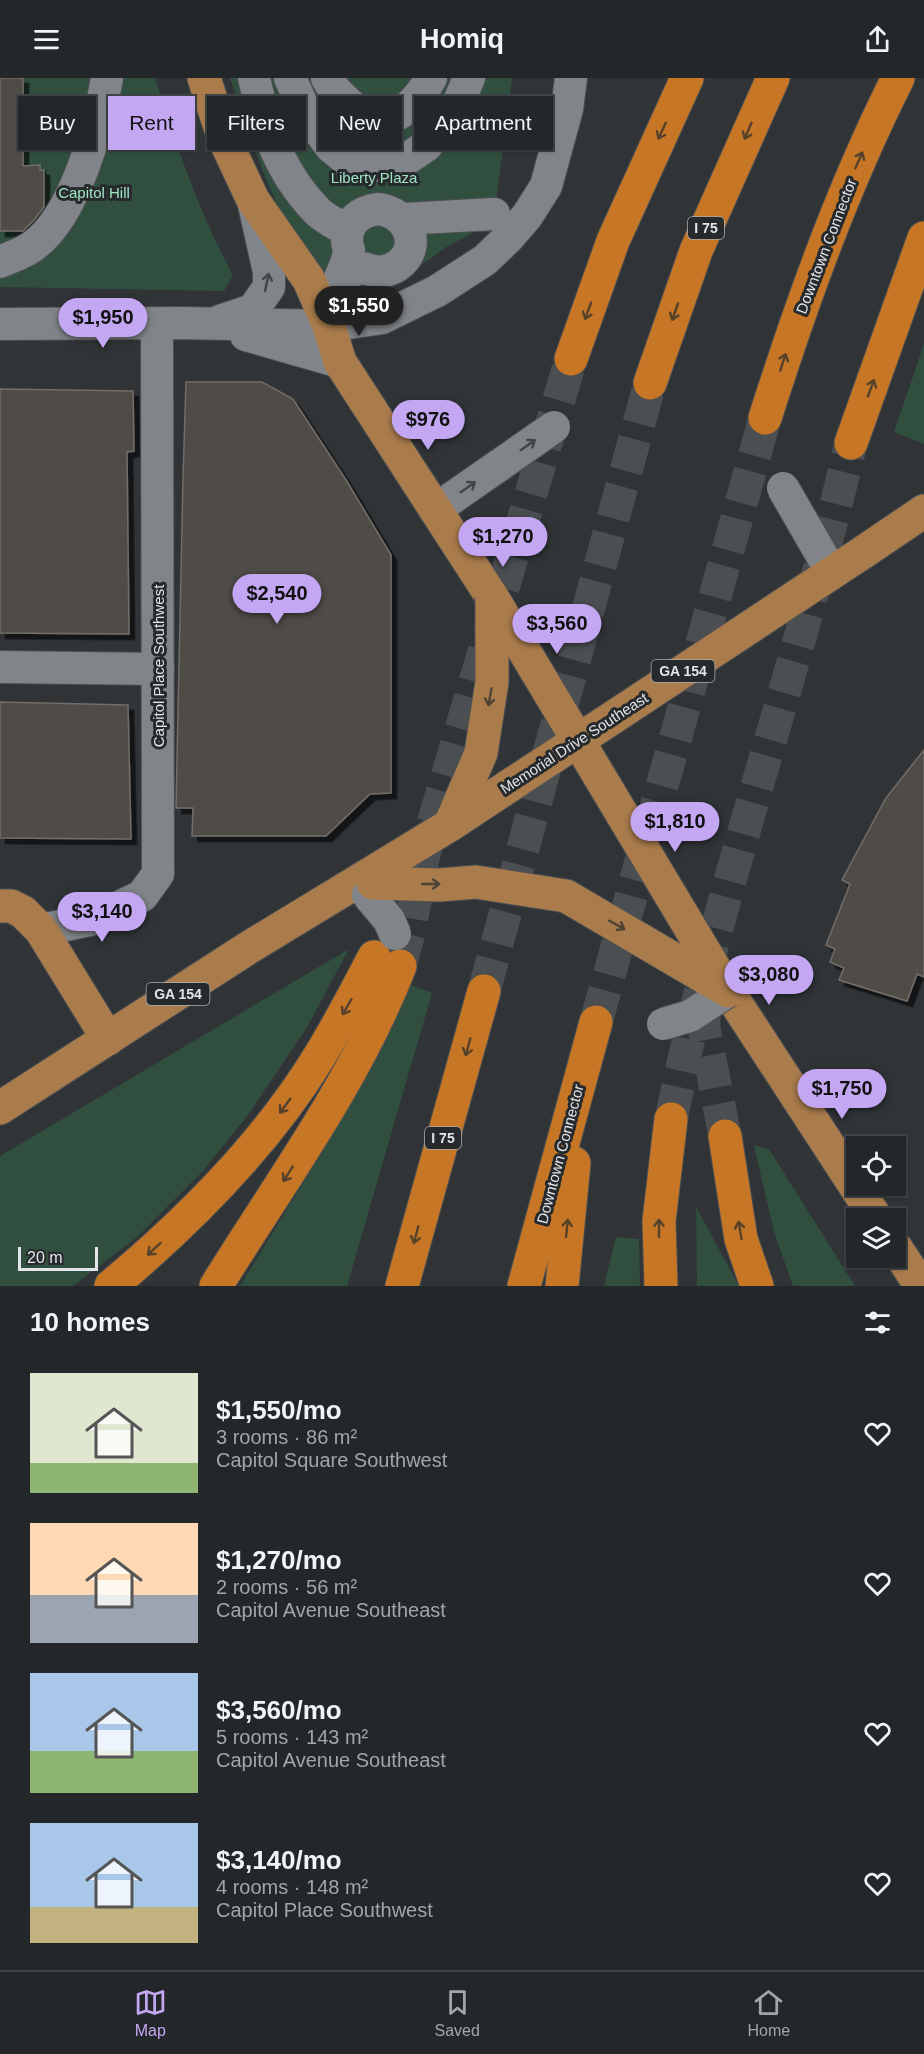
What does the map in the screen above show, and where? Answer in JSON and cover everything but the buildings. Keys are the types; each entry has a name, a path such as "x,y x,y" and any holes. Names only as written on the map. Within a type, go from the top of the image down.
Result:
{"highway":[{"path":"571,359 613,241 687,78"},
{"name":"I 75","path":"650,383 696,251 773,78"},
{"name":"Downtown Connector","path":"765,418 813,273 846,192 898,78"},
{"path":"851,443 924,238"},
{"path":"111,1286 182,1222 254,1147 288,1103 390,952"},
{"path":"216,1286 352,1071 384,1007 390,952"},
{"name":"I 75","path":"402,1286 484,991"},
{"name":"Downtown Connector","path":"524,1286 596,1022 578,1129 562,1286"},
{"path":"661,1286 659,1221 671,1119"},
{"path":"725,1136 741,1239 757,1286"}],"main road":[{"path":"204,78 223,136 253,200 309,280 329,326 340,362 492,597 728,991 869,1208"},
{"name":"Memorial Drive Southeast","path":"108,1039 248,948 368,883 577,740 924,511"},
{"path":"450,825 480,753 492,682 492,597"},
{"path":"368,883 439,885 476,882 566,896 650,943 728,991"},
{"path":"0,906 11,906 23,912 41,930 108,1039 0,1108"},
{"path":"906,1263 921,1286"}],"street":[{"path":"0,262 33,246 53,227 75,189 93,142 107,78"},
{"path":"254,78 260,108 272,144 291,179 318,212 348,231"},
{"path":"290,78 306,113 331,147 347,160 364,167 401,163 426,146 454,113 469,78"},
{"path":"327,78 332,88 340,96"},
{"path":"402,110 412,104 431,78"},
{"path":"0,324 329,326 382,318 437,291 485,260 527,216 546,186 567,109 571,78"},
{"path":"377,150 377,165 390,214 410,237 409,248 399,264 381,272 362,267 340,278 349,252 348,231 359,215 368,210 390,214 494,214"},
{"path":"208,324 253,310 268,287 269,272 253,200"},
{"name":"Capitol Place Southwest","path":"41,930 94,919 142,896 158,874 157,324"},
{"path":"208,324 340,362"},
{"path":"435,510 554,427"},
{"path":"784,479 832,573"},
{"path":"0,667 158,669"},
{"path":"368,883 389,920 390,952"},
{"path":"663,1024 690,1016 728,991"}],"green space":[{"name":"Capitol Hill","path":"0,78 155,78 161,96 108,96 108,150 179,150 209,227 233,275 224,291 0,287"},
{"name":"Liberty Plaza","path":"230,78 512,78 510,96 414,96 414,150 503,150 492,232 474,232 445,248 419,267 369,287 345,291 320,270 285,221 255,150 306,150 306,96 236,96"},
{"path":"924,344 924,444 894,432"},
{"path":"349,949 306,1029 248,1115 203,1171 136,1238 73,1286 0,1286 0,1156"},
{"path":"408,984 432,993 347,1286 240,1286 330,1139"},
{"path":"754,1145 769,1149 855,1286 793,1286 774,1232"},
{"path":"696,1207 739,1286 697,1286"},
{"path":"616,1237 639,1239 640,1286 604,1286"}],"tunnel":[{"path":"400,966 409,933 424,854 571,359"},
{"path":"484,991 650,383"},
{"path":"596,1022 765,418"},
{"path":"671,1119 712,949 807,612 851,443"},
{"path":"704,1007 704,1028 725,1136"}]}
